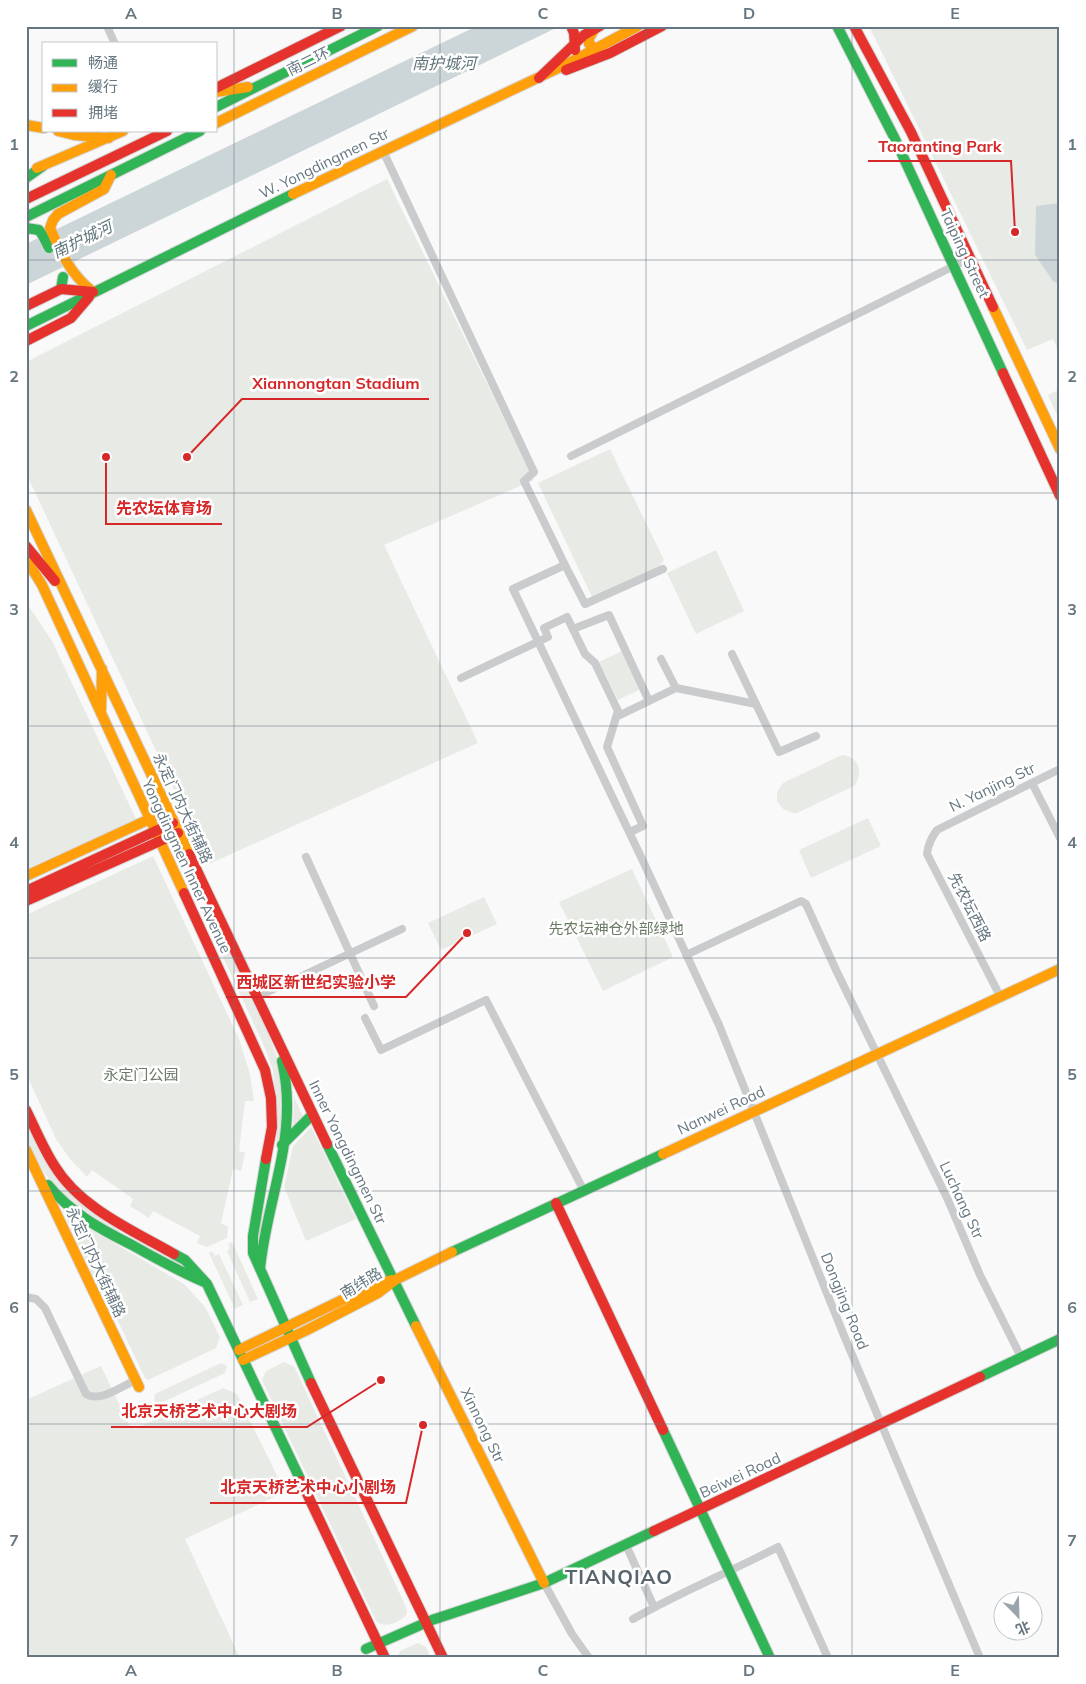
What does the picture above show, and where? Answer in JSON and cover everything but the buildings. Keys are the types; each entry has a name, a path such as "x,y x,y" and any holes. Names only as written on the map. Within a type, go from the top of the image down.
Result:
{"main road":[{"path":"218,87 341,26"},
{"name":"南二环","path":"218,106 264,85 378,26"},
{"name":"南二环","path":"218,122 413,26"},
{"path":"538,78 566,60 596,49 638,26"},
{"path":"538,78 578,67 662,26"},
{"name":"Taiping Street","path":"837,26 895,139 1060,496"},
{"name":"Taiping Street","path":"854,26 911,132 1060,450"},
{"path":"569,28 585,31 597,28"},
{"path":"566,60 569,28"},
{"path":"569,28 575,45"},
{"path":"596,49 588,44 588,40 597,28"},
{"path":"566,60 584,35 597,28"},
{"name":"W. Yongdingmen Str","path":"93,292 538,78"},
{"path":"218,92 264,85"},
{"path":"26,125 42,128"},
{"path":"62,132 109,138"},
{"path":"26,172 121,132"},
{"path":"26,199 165,132"},
{"path":"26,216 198,132"},
{"path":"26,178 43,166"},
{"path":"46,230 59,212 104,189 111,175"},
{"path":"26,228 33,227 46,230"},
{"path":"46,230 67,275 77,286 93,292"},
{"path":"61,289 67,275"},
{"path":"26,306 61,289 93,292"},
{"path":"26,320 93,292"},
{"path":"26,326 93,292"},
{"path":"26,340 71,318 93,292"},
{"path":"26,510 64,591"},
{"path":"26,546 64,591"},
{"name":"Yongdingmen Inner Avenue","path":"26,559 42,585 265,1070 271,1098 272,1127 252,1236 253,1253 318,1400 443,1658"},
{"name":"永定门内大街辅路","path":"64,591 275,1038"},
{"path":"101,715 102,669"},
{"path":"26,884 172,821"},
{"path":"26,891 172,821"},
{"path":"26,876 154,829"},
{"path":"26,901 154,829"},
{"name":"Nanwei Road","path":"395,1280 1060,969"},
{"path":"260,1269 264,1235 276,1183 286,1119 287,1093 284,1069 275,1038"},
{"name":"Inner Yongdingmen Str","path":"275,1038 395,1280"},
{"path":"26,1110 54,1166 74,1190 101,1212 185,1260 207,1284 385,1658"},
{"path":"282,1145 312,1114"},
{"path":"28,1155 54,1194 74,1212 161,1262 207,1284"},
{"name":"永定门内大街辅路","path":"28,1155 137,1383"},
{"path":"556,1204 770,1658"},
{"name":"南纬路","path":"239,1350 375,1284 395,1280"},
{"name":"南纬路","path":"243,1360 291,1338 378,1292 395,1280"},
{"name":"Xinnong Str","path":"395,1280 544,1583"},
{"name":"Beiwei Road","path":"366,1649 473,1605 544,1583 1060,1339"}],"street":[{"path":"107,26 114,42"},
{"path":"383,152 534,472 524,481 585,604 662,569"},
{"path":"571,456 970,258"},
{"name":"Dongjing Road","path":"565,565 514,589 630,832 719,1025 881,1424 980,1658"},
{"path":"573,629 609,615 649,701"},
{"path":"461,678 548,637 544,628 567,617 585,654 595,663 618,711 607,747 642,826 630,832"},
{"path":"732,654 780,752 816,736"},
{"path":"661,659 676,688"},
{"path":"616,717 676,688 756,704"},
{"name":"N. Yanjing Str","path":"937,830 1060,769"},
{"path":"1032,782 1060,838"},
{"name":"先农坛西路","path":"937,830 930,839 927,854 1000,996"},
{"path":"306,857 374,1006"},
{"name":"Luchang Str","path":"686,955 801,901 806,904 948,1200 980,1275 1021,1358"},
{"path":"257,997 402,929"},
{"path":"365,1018 381,1050 486,1000 584,1191"},
{"path":"26,1297 39,1301 45,1308 86,1394 92,1397 101,1396 137,1383"},
{"path":"626,1545 654,1607"},
{"path":"633,1619 778,1547 828,1658"},
{"path":"544,1583 572,1634 588,1658"}],"green space":[{"path":"869,26 1060,26 1060,355 1053,339 1027,350"},
{"path":"387,179 534,480 384,545 478,743 209,864 26,473 26,362"},
{"path":"1060,389 1060,422 1048,395"},
{"path":"610,449 664,560 658,568 593,599 538,483"},
{"path":"716,550 744,611 696,634 667,573"},
{"path":"26,602 52,641 136,819 26,869"},
{"path":"622,651 641,689 618,700 599,662"},
{"path":"842,755 848,756 858,766 859,776 854,786 797,813 783,809 777,801 777,792 783,783"},
{"path":"868,818 881,846 811,878 799,850"},
{"name":"永定门公园","path":"153,856 239,1039 250,1074 254,1101 245,1101 239,1151 245,1153 241,1171 233,1169 221,1223 228,1227 227,1238 207,1247 197,1243 200,1236 153,1211 149,1218 130,1206 133,1199 92,1170 87,1177 70,1159 56,1139 26,1073 26,915"},
{"name":"先农坛神仓外部绿地","path":"632,869 673,957 603,991 559,902"},
{"path":"484,897 497,924 441,950 428,923"},
{"path":"220,926 277,1057 283,1114 276,1156 277,1118 273,1070 264,1046 211,931"},
{"path":"294,1097 304,1118 293,1130"},
{"path":"26,1124 44,1159 63,1185 86,1208 119,1230 120,1234 82,1211 53,1185 32,1155 26,1142"},
{"path":"311,1127 356,1219 306,1241 284,1187 293,1146"},
{"path":"62,1209 78,1222 184,1284 205,1307 220,1337 216,1348 148,1380 145,1378 107,1298 96,1283"},
{"path":"232,1242 258,1299 250,1302 227,1251 230,1249 228,1244"},
{"path":"212,1251 215,1256 219,1254 243,1305 235,1309 209,1253"},
{"path":"284,1362 294,1366 406,1607 407,1614 392,1624 384,1625 376,1621 262,1380 266,1371"},
{"path":"221,1363 227,1366 225,1373 161,1403 154,1401 155,1394"},
{"path":"101,1366 129,1425 135,1429 223,1388 237,1394 285,1492 185,1539 240,1658 26,1658 26,1400"},
{"path":"418,1643 426,1647 431,1658 397,1658 400,1651"}],"water":[{"name":"南护城河","path":"477,26 560,26 26,285 26,244"},
{"path":"1060,203 1060,285 1053,281 1035,255 1036,206"}],"traffic: fast":[{"path":"218,106 378,26"},
{"path":"837,26 895,139 1003,373"},
{"path":"26,217 198,132"},
{"path":"26,178 43,166"},
{"path":"26,326 293,194"},
{"path":"26,228 39,230 49,248"},
{"path":"61,289 63,277"},
{"path":"260,1269 266,1227 284,1145 287,1092 282,1061"},
{"path":"282,1145 312,1115"},
{"path":"327,1144 416,1326"},
{"path":"452,1252 663,1154"},
{"path":"266,1159 253,1236 253,1253 311,1383"},
{"path":"48,1185 66,1204 97,1226 204,1282"},
{"path":"174,1254 185,1260 207,1284 301,1481"},
{"path":"980,1377 1060,1339"},
{"path":"663,1430 770,1658"},
{"path":"366,1649 432,1620 544,1583 654,1531"}],"traffic: slow":[{"path":"218,122 413,26"},
{"path":"293,194 569,63 638,26"},
{"path":"594,30 589,38 589,44 596,49"},
{"path":"218,92 248,87"},
{"path":"26,125 42,128"},
{"path":"62,132 109,138"},
{"path":"37,168 121,132"},
{"path":"93,292 73,271 50,228 58,214 104,189 111,175"},
{"path":"993,307 1060,449"},
{"path":"26,510 189,854"},
{"path":"26,559 42,585 184,893"},
{"path":"101,711 102,669"},
{"path":"26,876 167,811"},
{"path":"663,1154 1060,969"},
{"path":"26,1150 139,1387"},
{"path":"243,1360 307,1330 378,1293 395,1280 452,1252"},
{"path":"239,1350 375,1284 392,1280"},
{"path":"416,1326 544,1583"}],"traffic: jam":[{"path":"218,87 341,26"},
{"path":"571,26 574,33 575,50"},
{"path":"539,78 584,35 600,26"},
{"path":"566,70 610,53 662,26"},
{"path":"854,26 911,132 993,307"},
{"path":"26,199 165,132"},
{"path":"26,306 61,289 93,292"},
{"path":"26,341 71,318 89,297"},
{"path":"1003,373 1060,496"},
{"path":"26,546 55,581"},
{"path":"26,891 173,823"},
{"path":"26,901 178,833"},
{"path":"189,854 327,1144"},
{"path":"184,893 265,1070 271,1098 272,1127 266,1159"},
{"path":"26,1110 54,1165 78,1194 108,1217 174,1254"},
{"path":"556,1203 663,1430"},
{"path":"654,1531 980,1377"},
{"path":"311,1383 443,1658"},
{"path":"301,1481 385,1658"}],"place":[{"name":"Taoranting Park","path":"1015,232"},
{"name":"先农坛体育场","path":"106,457"},
{"name":"Xiannongtan Stadium","path":"187,457"},
{"name":"西城区新世纪实验小学","path":"467,933"},
{"name":"北京天桥艺术中心大剧场","path":"381,1380"},
{"name":"北京天桥艺术中心小剧场","path":"423,1425"}],"district":[{"name":"TIANQIAO","path":"619,1576"}]}
